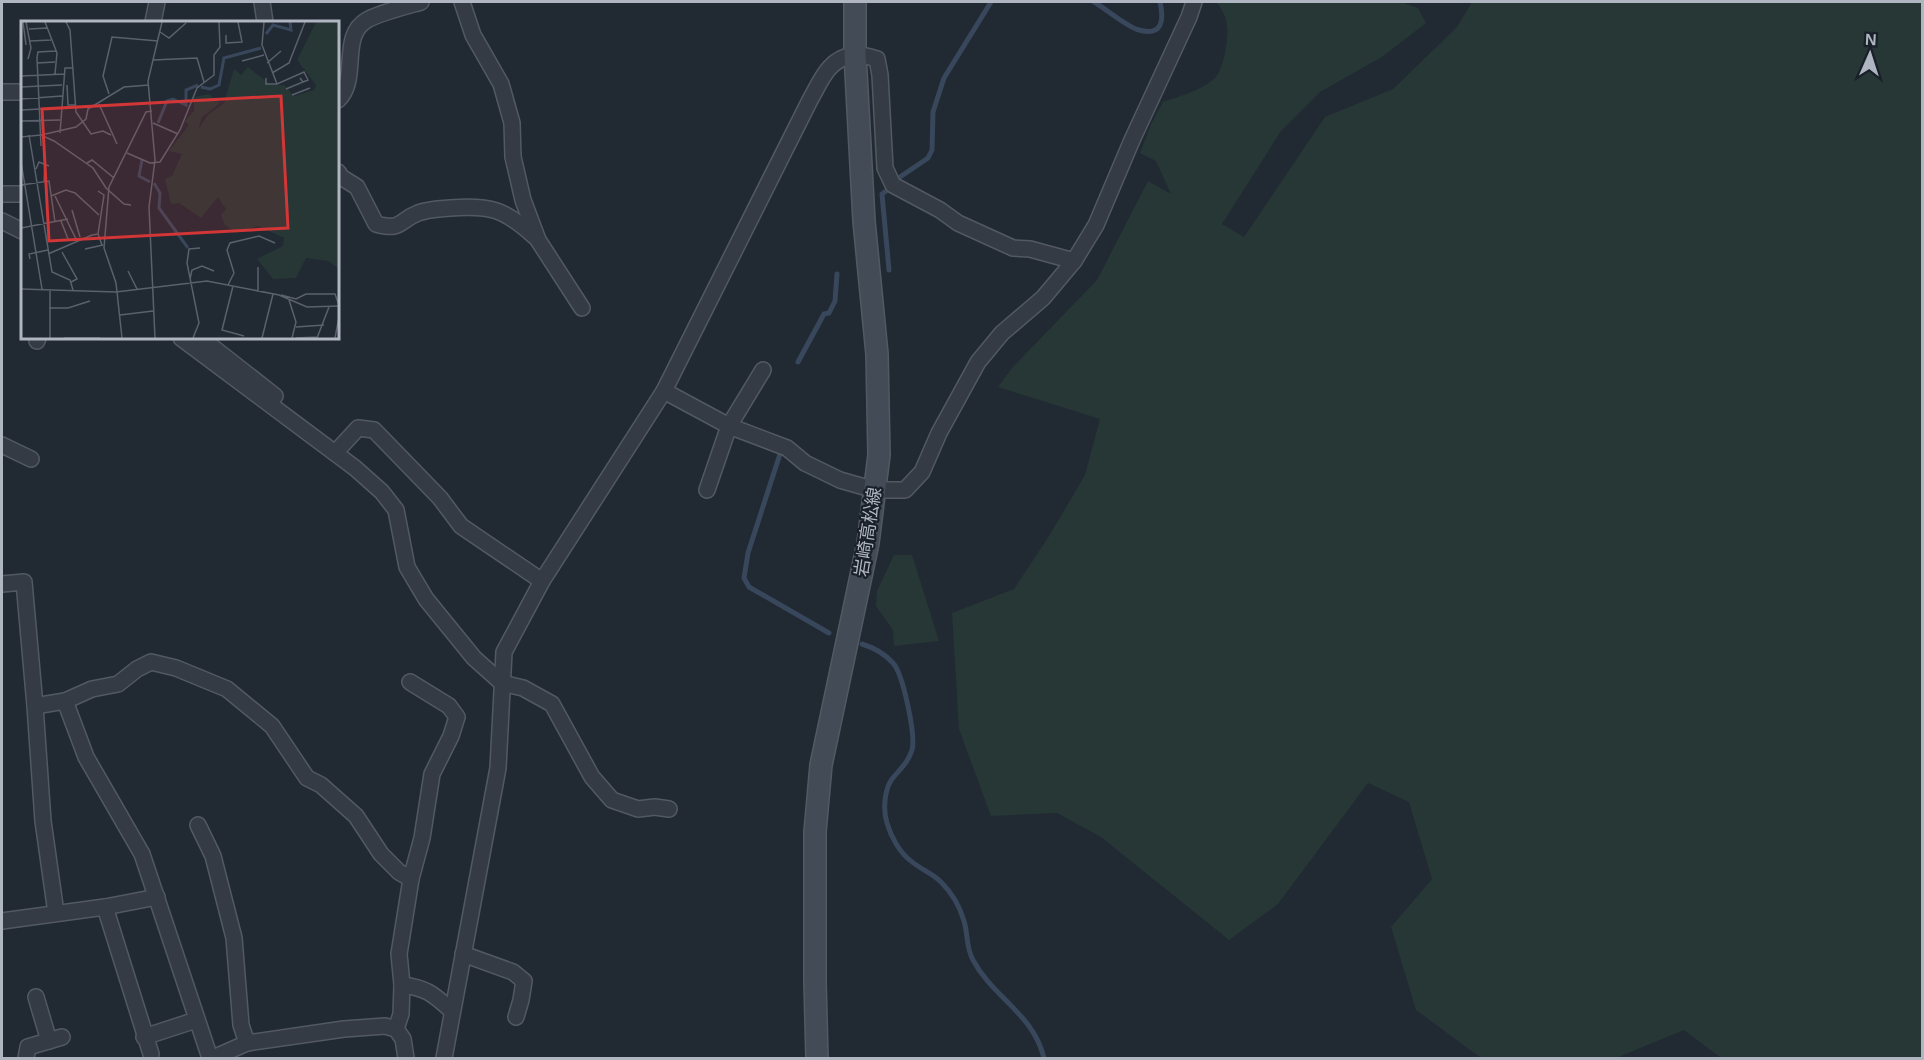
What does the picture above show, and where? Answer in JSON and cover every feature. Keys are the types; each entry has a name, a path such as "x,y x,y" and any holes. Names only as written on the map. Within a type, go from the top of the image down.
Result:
{"main road":[{"name":"岩崎高松線","path":"817,1059 815,832 821,765 868,543 879,454 877,354 864,221 855,54 855,2"}],"street":[{"path":"153,21 157,2"},
{"path":"262,2 266,21"},
{"path":"339,99 347,88 352,44 356,32 367,20 421,2"},
{"path":"462,2 473,35 501,84 512,123 515,168 523,200 538,240 582,308"},
{"path":"664,391 729,426 787,448 805,463 840,480 875,490 905,490 922,472 939,433 978,362 1002,333 1044,298 1074,261 1096,225 1194,2"},
{"path":"444,1059 498,768 504,652 542,581 664,391 828,67 855,54 877,59 880,75 885,168 893,184 940,210 958,223 1013,249 1030,249 1074,261"},
{"path":"2,92 21,92"},
{"path":"339,174 357,187 376,224 389,228 399,226 411,216 428,209 477,206 507,214 538,240"},
{"path":"2,194 21,194"},
{"path":"2,221 21,230"},
{"path":"182,339 335,453 382,492 396,510 407,567 426,599 474,658 502,683 523,688 552,704 592,777 612,800 638,809 655,807 669,809"},
{"path":"202,339 298,414 292,421"},
{"path":"707,490 729,426 763,370"},
{"path":"335,453 358,428 374,430 440,498 461,525 542,581"},
{"path":"2,446 31,459"},
{"path":"2,584 24,582 43,821 56,913"},
{"path":"35,706 65,701 92,688 118,684 137,669 151,662 176,668 227,689 272,726 307,778 321,785 356,816 381,854 399,872 411,879"},
{"path":"396,1029 401,1014 402,985 399,954 411,879 422,838 432,774 451,736 457,717 450,706 410,682"},
{"path":"65,701 86,757 142,854 196,1020 212,1059 247,1043 344,1029 385,1026 396,1029 404,1039 406,1059"},
{"path":"198,825 213,856 234,938 241,1025 247,1043"},
{"path":"2,921 105,907 157,897"},
{"path":"105,907 151,1054"},
{"path":"463,954 513,972 524,981 516,1017"},
{"path":"402,985 431,993 452,1010"},
{"path":"26,1059 28,1047 55,1039 36,997"},
{"path":"144,1037 196,1020"}],"shaded area":[{"path":"1216,2 1401,2 1418,8 1426,23 1382,57 1320,92 1281,131 1222,224 1244,237 1325,117 1393,89 1457,27 1472,2 1922,2 1922,1058 1721,1058 1684,1030 1616,1058 1481,1058 1416,1010 1391,927 1432,879 1409,802 1368,783 1278,904 1229,940 1101,837 1057,813 991,816 959,729 952,613 1014,589 1085,475 1100,419 998,387 1012,368 1097,280 1148,181 1171,194 1156,161 1140,153 1151,124 1163,102 1196,90 1217,75 1225,54 1227,31 1225,16"},
{"path":"894,555 912,555 939,641 894,646 893,630 876,606 877,591"}],"waterway":[{"path":"897,179 928,158 932,150 933,112 944,78 991,2"},
{"path":"1094,2 1128,25 1147,32 1157,29 1160,25 1162,15 1160,2"},
{"path":"889,189 882,194 889,270"},
{"path":"798,362 824,314 829,313 835,301 837,274"},
{"path":"780,454 748,553 744,578 749,587 829,633"},
{"path":"862,644 879,651 897,669 912,732 913,742 910,755 892,779 886,795 885,813 891,834 907,858 937,879 952,895 962,916 973,960 991,985 1031,1029 1039,1042 1044,1058"}]}
